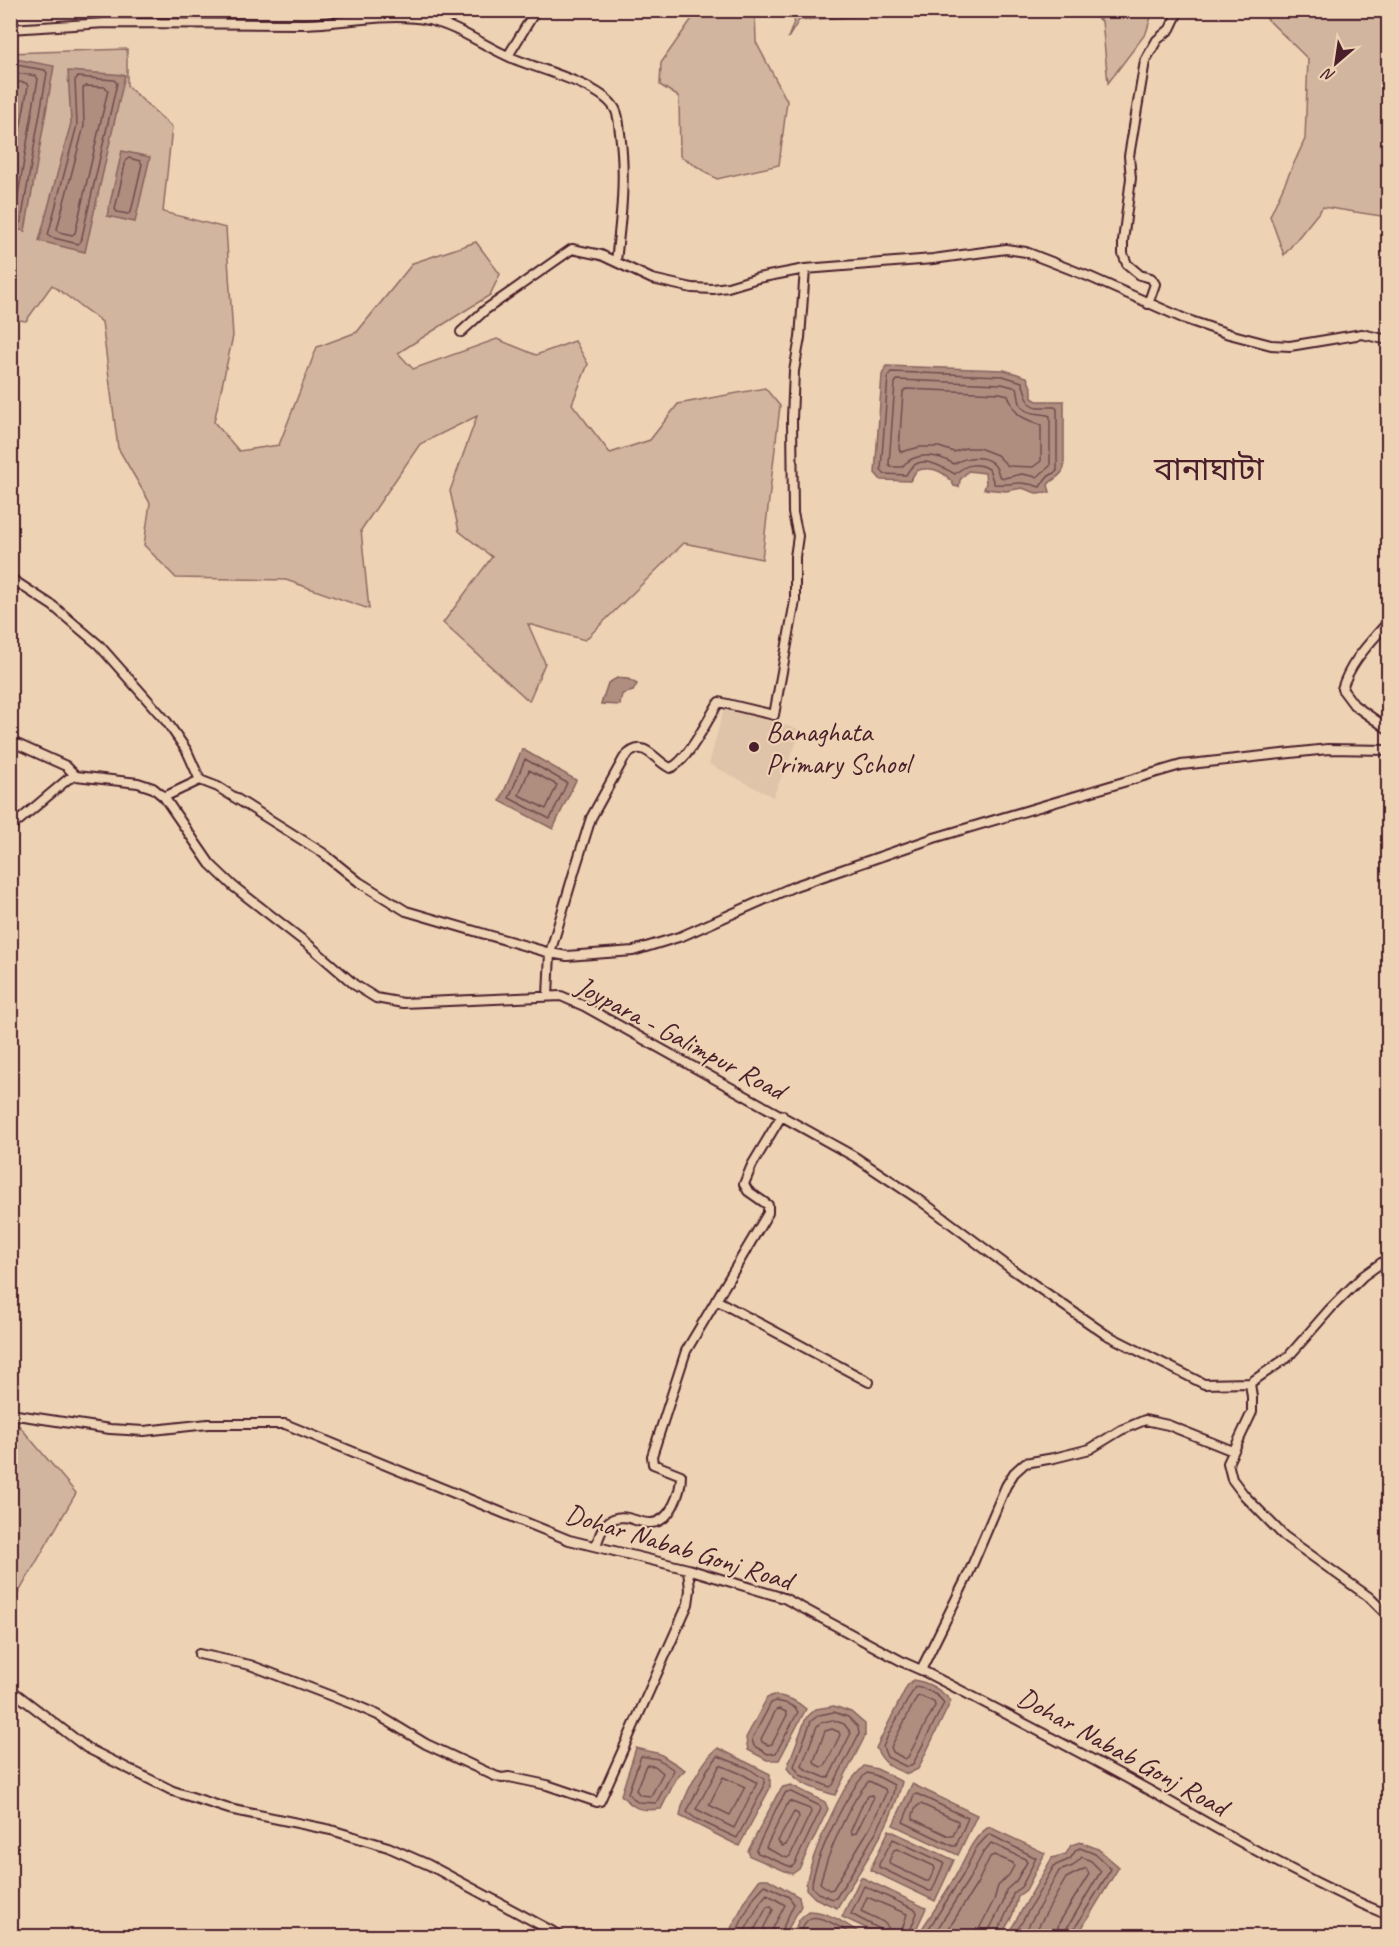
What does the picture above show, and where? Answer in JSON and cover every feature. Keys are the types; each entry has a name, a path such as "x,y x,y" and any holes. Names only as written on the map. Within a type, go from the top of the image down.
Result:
{"street":[{"path":"508,56 536,10"},
{"path":"1148,304 1155,284 1151,278 1140,275 1127,264 1123,254 1122,241 1131,178 1129,156 1145,61 1156,40 1170,29 1179,10"},
{"path":"10,29 105,23 305,24 356,18 408,18 429,20 477,38 508,56 560,74 585,86 610,102 616,112 623,158 616,261"},
{"path":"461,332 485,310 572,249 601,255 652,279 692,288 712,289 806,269 933,259 1006,249 1026,252 1090,277 1148,304 1229,334 1271,345 1290,346 1362,334 1389,340"},
{"path":"548,996 549,953 591,818 624,758 632,750 639,748 648,751 670,768 675,766 686,755 719,702 774,715 795,601 795,557 798,536 793,513 792,419 794,371 800,338 806,269"},
{"path":"10,578 53,606 99,645 167,722 187,751 200,780 218,787 323,853 359,882 406,911 451,926 567,956 633,951 682,936 795,886 934,838 1181,765 1328,749 1389,750"},
{"path":"1389,622 1354,662 1346,674 1342,688 1354,705 1389,729"},
{"path":"10,741 66,766 76,776 61,784 10,828"},
{"name":"Joypara - Galimpur Road","path":"76,776 138,783 153,788 164,797 210,864 233,886 310,946 355,986 375,998 403,1003 561,996 584,1006 855,1156 1105,1334 1204,1384 1250,1383"},
{"path":"164,797 200,780"},
{"path":"596,1546 605,1525 613,1519 625,1517 650,1524 662,1520 671,1510 681,1482 681,1475 653,1464 652,1456 686,1351 768,1213 768,1205 748,1191 744,1184 752,1165 782,1115"},
{"path":"1389,1258 1363,1276 1288,1357 1250,1383 1252,1412 1228,1463 1232,1479 1244,1495 1284,1536 1369,1597 1389,1616"},
{"path":"716,1300 869,1382"},
{"name":"Dohar Nabab Gonj Road","path":"10,1414 110,1429 144,1431 237,1423 285,1424 569,1540 688,1569 784,1598 905,1663 1084,1754 1247,1845 1343,1895 1389,1915"},
{"path":"921,1670 968,1575 1006,1486 1014,1473 1025,1463 1090,1449 1121,1430 1145,1420 1154,1420 1233,1451"},
{"path":"199,1654 250,1665 361,1708 426,1744 495,1776 547,1785 597,1802 600,1801 688,1604 690,1590 688,1569"},
{"path":"10,1689 87,1748 173,1791 230,1809 331,1830 388,1847 429,1866 561,1936"}],"shaded area":[{"path":"698,10 755,11 756,42 787,101 779,165 717,179 680,156 679,97 660,85 661,63"},
{"path":"798,10 890,11 886,15 799,20 788,38"},
{"path":"1083,11 1153,11 1146,33 1108,83 1102,21"},
{"path":"1259,11 1388,11 1388,209 1381,216 1323,207 1284,255 1270,216 1305,139 1308,59"},
{"path":"127,49 127,86 172,127 163,212 226,228 233,336 214,422 239,451 279,445 317,347 357,332 413,263 476,242 500,274 490,295 398,353 413,369 497,339 536,355 575,341 588,364 572,404 610,453 650,440 678,404 765,388 780,406 762,559 684,543 585,640 528,624 545,663 529,701 443,623 492,557 459,531 450,491 477,416 420,444 361,530 369,609 286,580 176,578 144,545 150,503 118,448 102,322 52,285 26,321 11,319 10,53"},
{"name":"Banaghata Primary School","path":"724,708 802,730 773,797 709,764"},
{"path":"11,1416 76,1493 11,1606"}],"water":[{"path":"10,58 54,66 25,231 11,228"},
{"path":"68,71 125,75 85,252 39,241 71,123"},
{"path":"122,151 150,157 135,222 107,216"},
{"path":"886,366 1004,370 1027,377 1032,390 1032,398 1037,401 1064,401 1064,468 1061,474 1048,485 1050,492 1036,493 1022,488 1006,491 984,489 985,473 968,471 960,480 959,487 954,486 947,477 933,469 916,471 910,481 881,480 875,473 882,375"},
{"path":"617,678 628,679 637,684 633,691 622,694 620,705 601,704 608,683"},
{"path":"522,749 576,780 553,829 500,801"},
{"path":"913,1680 934,1687 951,1701 918,1769 908,1774 889,1765 876,1748 907,1686"},
{"path":"773,1695 791,1699 806,1709 779,1760 767,1760 748,1750 746,1738 767,1698"},
{"path":"834,1706 851,1712 865,1724 865,1736 835,1795 803,1783 787,1768 806,1718 816,1709"},
{"path":"636,1748 660,1754 685,1770 676,1779 661,1809 638,1808 621,1795"},
{"path":"718,1748 770,1774 770,1788 739,1846 680,1816 694,1779"},
{"path":"864,1766 877,1769 902,1782 883,1831 837,1908 815,1898 806,1889 807,1879 820,1840 838,1801"},
{"path":"912,1784 977,1815 958,1855 893,1825"},
{"path":"791,1785 825,1802 828,1809 799,1869 792,1874 750,1856 748,1851 777,1795 783,1787"},
{"path":"989,1827 1045,1853 1026,1890 1018,1896 1007,1925 996,1936 917,1936 955,1877 973,1843"},
{"path":"889,1830 954,1860 935,1901 870,1870"},
{"path":"1080,1842 1098,1849 1119,1867 1077,1936 1007,1936 1052,1858 1066,1854 1071,1845"},
{"path":"861,1877 926,1908 913,1936 883,1936 842,1917"},
{"path":"760,1879 768,1879 799,1897 801,1906 784,1936 727,1936 749,1894"},
{"path":"808,1911 829,1915 861,1934 860,1936 792,1936 799,1920"}],"place":[{"name":"Banaghata Primary School","path":"754,747"}],"district":[{"name":"বানাঘাটা","path":"1209,469"}]}
